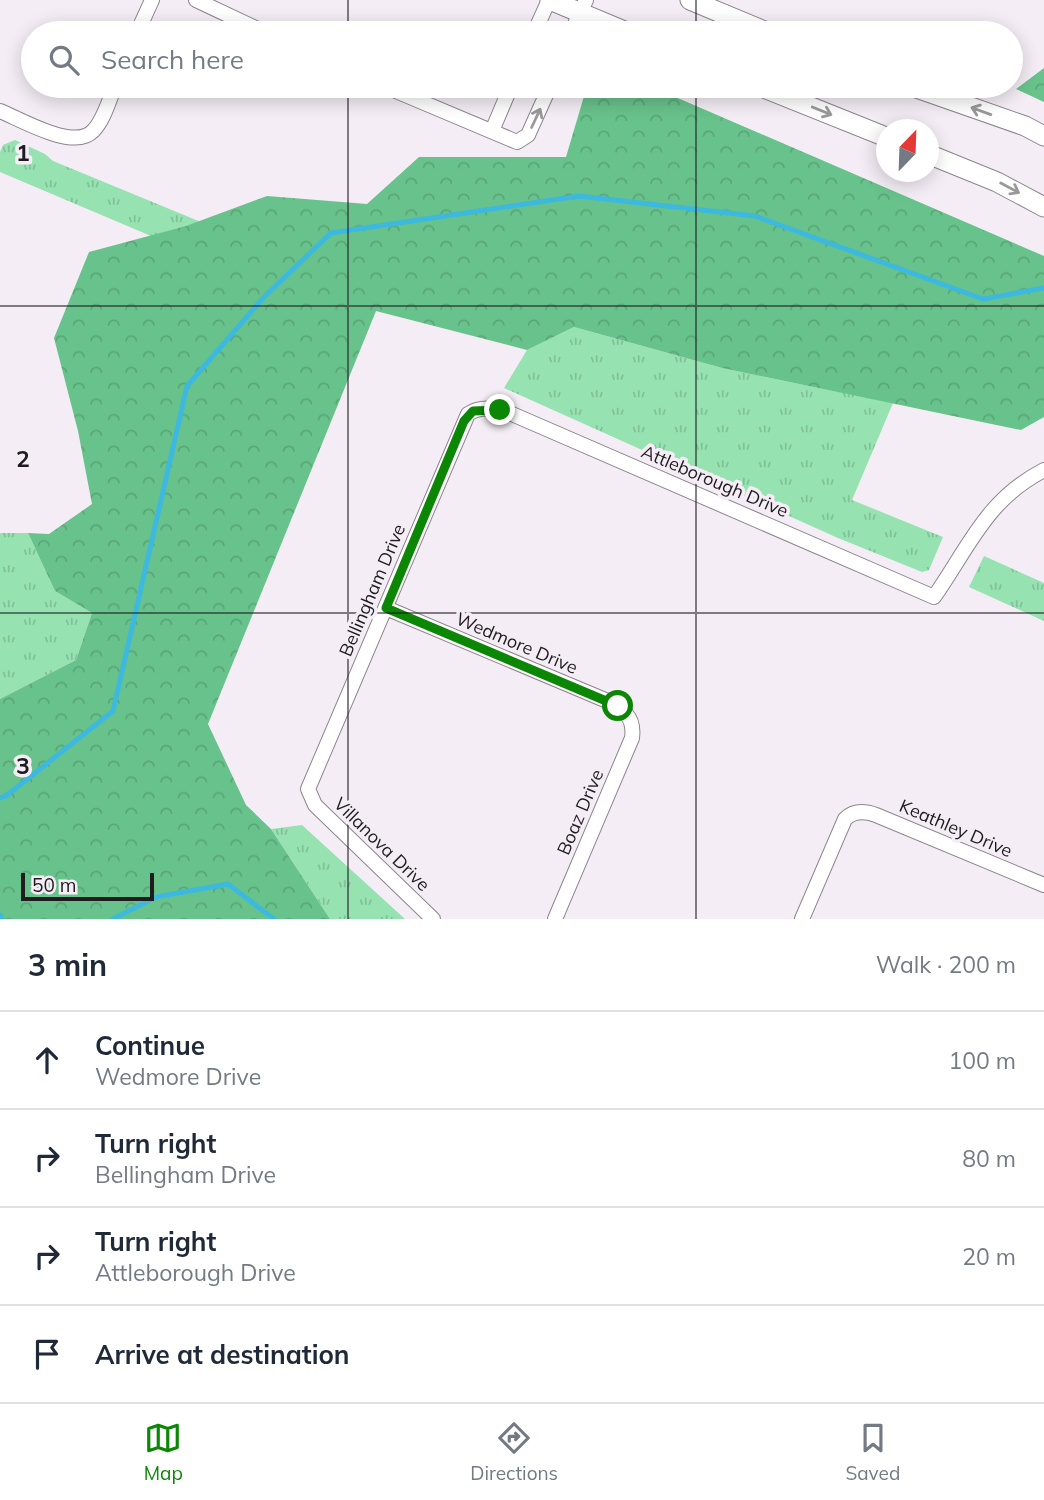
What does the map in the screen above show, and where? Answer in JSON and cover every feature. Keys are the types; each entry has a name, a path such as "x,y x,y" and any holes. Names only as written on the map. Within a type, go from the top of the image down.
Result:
{"main road":[{"path":"549,0 582,7 607,21"},
{"path":"690,0 740,21"},
{"path":"789,98 876,133"},
{"path":"944,98 1044,136"},
{"path":"939,158 997,182 1044,207"}],"street":[{"path":"142,21 152,0"},
{"path":"196,0 241,21"},
{"path":"539,21 549,0"},
{"path":"0,111 65,138 81,138 95,129 109,98"},
{"path":"413,98 514,141 521,141 528,135 545,98"},
{"path":"492,131 506,98"},
{"name":"Attleborough Drive","path":"480,409 512,414 934,597 983,520 1009,493 1044,470"},
{"name":"Bellingham Drive","path":"309,793 309,784 464,421 468,414 480,409"},
{"name":"Wedmore Drive","path":"386,608 605,700 626,712 630,718"},
{"name":"Boaz Drive","path":"555,919 632,738 633,726 630,718"},
{"name":"Villanova Drive","path":"309,793 315,805 433,919"},
{"name":"Keathley Drive","path":"802,919 841,827 851,813 876,815 1044,886"}],"green space":[{"path":"1044,68 1044,102 1023,92 1023,84"},
{"path":"583,98 678,98 1044,256 1044,417 1021,430 722,368 574,327 527,350 376,311 208,724 246,805 271,829 330,919 0,919 0,699 76,660 92,613 55,591 28,533 49,534 92,504 78,431 54,338 89,252 186,226 267,196 367,204 419,157 566,157"},
{"path":"15,140 45,154 53,161 201,222 151,236 0,172 0,152 3,145"},
{"path":"574,327 722,368 893,403 852,500 943,537 929,570 922,572 838,538 504,388 527,350"},
{"path":"0,533 28,533 55,591 92,613 76,660 0,699"},
{"path":"984,556 1044,583 1044,621 969,587"},
{"path":"302,825 405,919 330,919 271,829"}],"waterway":[{"path":"0,798 113,711 187,386 264,297 331,233 579,196 755,216 983,299 1044,288"},
{"path":"113,919 156,897 228,884 274,919"},
{"path":"0,915 2,919"}],"route":[{"path":"500,410 480,409 468,414 386,608 618,706"}]}
